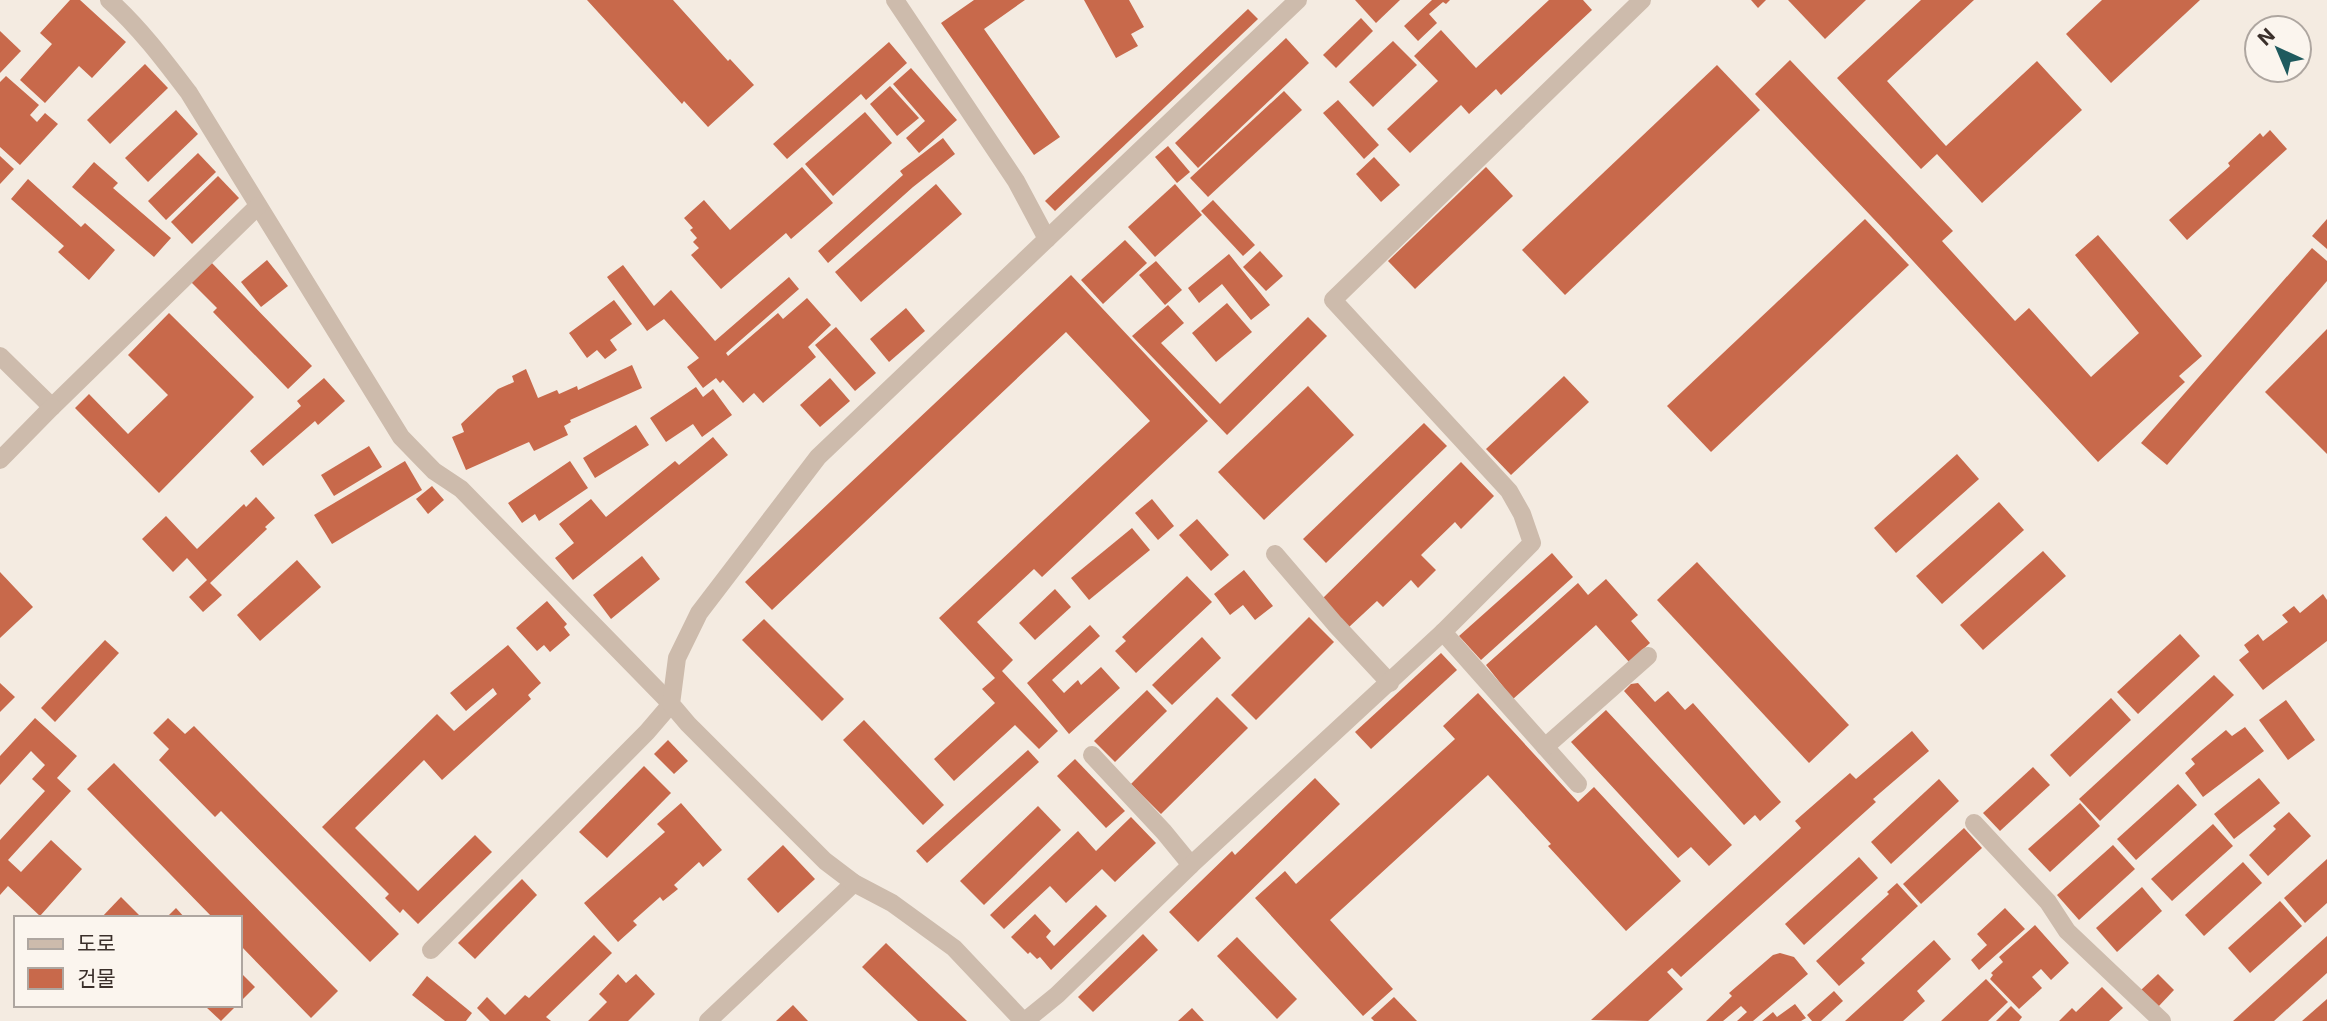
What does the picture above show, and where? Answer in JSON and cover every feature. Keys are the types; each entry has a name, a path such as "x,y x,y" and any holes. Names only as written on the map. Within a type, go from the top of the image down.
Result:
{"street":[{"path":"108,0 130,19 189,93 401,437 434,471 461,489 688,724 825,861 954,948 1024,1021 1057,995 1191,865 1390,683 1532,543 1522,514 1509,491 1333,300 1642,0"},
{"path":"895,0 1016,181 1047,239"},
{"path":"431,950 647,732 671,704 677,658 699,613 818,457 1298,0"},
{"path":"0,460 258,206"},
{"path":"0,356 52,407"},
{"path":"1275,554 1390,683"},
{"path":"1443,632 1578,784"},
{"path":"1545,747 1648,656"},
{"path":"1092,755 1191,865"},
{"path":"1974,823 2048,902 2067,931 2162,1021"},
{"path":"708,1021 854,883"}],"building":[{"path":"70,0 80,0 126,42 92,78 79,66 45,103 20,80 52,44 40,33"},
{"path":"587,0 673,0 728,61 730,59 754,85 708,127 684,101 682,104"},
{"path":"974,0 1025,0 984,29 1060,137 1034,155 941,23"},
{"path":"1084,0 1129,0 1144,27 1131,34 1138,46 1116,58"},
{"path":"1355,0 1400,0 1376,23"},
{"path":"1432,0 1450,0 1446,4 1443,2 1429,14 1437,23 1418,41 1404,26"},
{"path":"1549,0 1583,0 1592,10 1501,95 1496,89 1469,114 1461,105 1410,153 1387,129 1438,81 1414,56 1441,30 1476,68"},
{"path":"1751,0 1766,0 1758,8"},
{"path":"1788,0 1866,0 1825,39"},
{"path":"1921,0 1974,0 1887,81 1946,146 2037,61 2082,110 1982,203 1937,154 1921,169 1837,78"},
{"path":"2102,0 2200,0 2111,83 2066,34"},
{"path":"1248,9 1258,19 1055,211 1045,201"},
{"path":"1361,18 1373,31 1336,68 1323,55"},
{"path":"0,31 21,51 0,73"},
{"path":"1286,38 1309,63 1198,168 1175,143"},
{"path":"1393,41 1417,65 1373,107 1349,82"},
{"path":"889,42 907,63 866,100 861,94 787,159 773,144"},
{"path":"1790,60 1953,231 1942,241 2015,321 2029,308 2091,377 2139,333 2075,255 2098,235 2202,356 2179,376 2185,382 2098,462 1755,94"},
{"path":"145,64 168,88 110,144 87,120"},
{"path":"1717,65 1760,110 1565,295 1522,250"},
{"path":"911,68 957,120 919,153 906,138 925,121 893,84"},
{"path":"6,76 39,105 30,115 37,122 45,113 58,124 20,165 0,147 0,82"},
{"path":"890,86 919,118 897,136 870,104"},
{"path":"1284,91 1302,110 1208,197 1190,178"},
{"path":"1338,100 1379,145 1364,159 1323,113"},
{"path":"176,110 198,134 148,182 125,158"},
{"path":"865,112 892,143 833,196 805,164"},
{"path":"2270,130 2287,149 2187,240 2169,220 2230,166 2228,163 2260,133 2263,137"},
{"path":"943,138 955,154 913,187 828,263 818,251 903,175 900,171"},
{"path":"1168,146 1190,172 1177,183 1155,157"},
{"path":"198,153 216,172 166,220 148,201"},
{"path":"0,156 14,169 0,184"},
{"path":"1374,157 1400,185 1381,202 1356,174"},
{"path":"94,162 118,183 113,188 171,238 154,257 72,187"},
{"path":"802,167 833,203 791,239 786,233 721,289 691,255 699,248 693,242 697,238 690,230 693,228 684,218 704,200 730,230"},
{"path":"1486,167 1513,196 1415,289 1388,261"},
{"path":"218,176 239,198 192,244 171,222"},
{"path":"28,179 81,227 85,223 115,250 89,280 58,252 64,246 11,199"},
{"path":"936,184 962,214 861,302 835,272"},
{"path":"1175,184 1202,215 1155,257 1128,227"},
{"path":"1213,200 1255,245 1243,256 1201,211"},
{"path":"1865,219 1909,265 1711,452 1667,406"},
{"path":"2327,219 2327,249 2312,236"},
{"path":"1125,240 1147,263 1103,304 1081,280"},
{"path":"2312,248 2327,261 2327,281 2167,465 2141,443"},
{"path":"1260,251 1283,276 1266,291 1243,267"},
{"path":"1229,254 1270,305 1251,320 1222,284 1199,303 1188,288"},
{"path":"209,260 312,366 288,389 213,312 217,308 189,280"},
{"path":"267,260 288,286 261,307 241,282"},
{"path":"1156,261 1182,290 1165,305 1139,275"},
{"path":"623,265 654,306 671,290 715,341 789,277 799,289 726,353 728,356 778,313 783,319 807,298 831,325 808,347 816,357 763,403 754,393 743,403 723,380 720,383 716,378 703,388 687,367 699,358 664,319 647,331 607,277"},
{"path":"1071,275 1208,421 1042,577 1034,569 977,622 1013,660 1002,671 1058,731 1039,749 1015,725 954,781 934,759 995,703 982,689 995,678 939,618 1150,421 1066,332 772,610 745,582"},
{"path":"614,300 632,324 610,340 617,350 605,359 597,350 587,358 569,333"},
{"path":"1227,303 1252,332 1216,362 1192,333"},
{"path":"1168,305 1184,323 1161,343 1220,404 1308,317 1327,336 1227,435 1132,336"},
{"path":"906,308 925,331 889,362 870,339"},
{"path":"169,313 254,397 159,493 75,408 89,394 128,434 168,395 128,355"},
{"path":"836,327 876,373 855,391 815,345"},
{"path":"2327,329 2327,454 2265,392"},
{"path":"632,365 642,388 570,420 571,422 564,426 568,435 534,451 529,442 466,470 452,437 464,432 461,424 498,389 514,382 512,376 526,369 538,398 557,390 559,394 577,386 578,390"},
{"path":"1564,376 1589,402 1511,475 1486,449"},
{"path":"324,378 345,401 318,425 315,421 263,466 250,451 301,406 297,401"},
{"path":"830,378 850,401 820,427 800,405"},
{"path":"1308,386 1354,435 1264,520 1218,472"},
{"path":"696,387 703,397 713,389 732,415 702,437 693,424 666,442 650,418"},
{"path":"1424,423 1447,446 1326,563 1303,539"},
{"path":"636,425 649,445 595,478 583,458"},
{"path":"713,437 728,455 573,580 555,558 574,543 559,524 591,499 606,517 675,461 679,465"},
{"path":"369,446 382,467 334,496 321,475"},
{"path":"1957,454 1979,479 1896,553 1874,528"},
{"path":"405,461 422,490 332,544 314,515"},
{"path":"570,461 588,488 539,521 535,514 522,523 508,503"},
{"path":"1461,462 1494,496 1461,529 1455,522 1421,555 1436,570 1418,588 1411,580 1383,607 1377,601 1349,627 1322,599"},
{"path":"432,486 444,500 428,514 416,499"},
{"path":"256,497 275,518 265,527 267,529 210,583 222,595 203,612 189,597 207,580 187,558 173,572 142,539 166,516 197,549 244,504 246,507"},
{"path":"1152,499 1174,526 1158,540 1135,513"},
{"path":"1999,502 2024,530 1942,604 1916,576"},
{"path":"1197,519 1229,555 1211,571 1179,535"},
{"path":"1132,528 1150,550 1089,600 1071,578"},
{"path":"2043,551 2066,576 1983,650 1960,625"},
{"path":"1552,553 1573,577 1481,660 1459,636"},
{"path":"642,556 660,579 611,619 593,595"},
{"path":"297,560 321,587 260,641 237,615"},
{"path":"1697,562 1849,725 1809,763 1657,600"},
{"path":"1244,570 1273,606 1255,620 1243,605 1230,615 1214,594"},
{"path":"0,572 33,607 0,638"},
{"path":"1187,576 1212,602 1136,673 1115,651 1126,641 1122,637"},
{"path":"1606,579 1638,615 1631,621 1650,643 1629,662 1596,625 1513,699 1486,665 1578,583 1588,595"},
{"path":"1055,589 1071,607 1035,640 1019,623"},
{"path":"2323,594 2327,600 2327,641 2263,690 2239,660 2249,652 2244,645 2258,634 2263,641 2288,622 2282,615 2294,606 2300,613"},
{"path":"547,601 567,624 564,627 570,635 550,652 544,645 537,651 516,628"},
{"path":"1309,617 1334,642 1256,720 1231,695"},
{"path":"764,619 844,699 822,721 742,640"},
{"path":"1090,625 1100,636 1052,680 1064,693 1078,680 1081,685 1101,667 1120,688 1069,734 1027,683"},
{"path":"2180,634 2200,656 2138,714 2117,692"},
{"path":"1202,637 1221,658 1172,705 1152,685"},
{"path":"105,640 119,653 55,722 41,708"},
{"path":"508,645 541,683 528,695 531,699 442,780 424,760 355,828 418,891 475,835 492,852 418,924 403,909 400,913 385,898 389,894 322,827 437,714 454,731 497,694 493,688 466,711 450,693"},
{"path":"1441,653 1457,670 1371,749 1355,732"},
{"path":"2214,675 2234,695 2100,821 2079,799"},
{"path":"0,683 15,697 0,712"},
{"path":"1638,683 1655,702 1668,691 1685,710 1693,703 1781,802 1760,821 1755,815 1744,825 1624,691 1631,684"},
{"path":"1147,690 1167,711 1115,762 1094,741"},
{"path":"1478,693 1578,802 1594,787 1681,881 1626,931 1548,846 1551,844 1488,775 1330,920 1393,989 1363,1016 1255,898 1285,871 1296,884 1455,739 1443,726"},
{"path":"1217,697 1248,728 1161,814 1131,784"},
{"path":"2111,698 2131,720 2070,777 2050,755"},
{"path":"2286,700 2315,740 2288,760 2259,720"},
{"path":"1606,710 1732,845 1709,866 1691,847 1678,858 1571,742"},
{"path":"35,718 77,756 57,778 71,791 8,860 21,872 51,840 82,869 40,916 8,886 0,895 0,840 45,791 32,779 45,765 31,751 0,785 0,756"},
{"path":"168,718 185,734 194,726 399,934 370,962 221,811 215,817 159,760 169,749 153,733"},
{"path":"864,720 944,805 923,825 843,740"},
{"path":"2245,727 2264,751 2203,797 2185,773 2195,764 2191,759 2226,730 2232,736"},
{"path":"1912,731 1929,751 1873,799 1876,802 1681,977 1672,968 1667,972 1683,989 1648,1021 1591,1020 1801,828 1795,821 1850,773 1856,779"},
{"path":"668,740 688,761 674,774 654,754"},
{"path":"1028,750 1039,762 927,863 916,851"},
{"path":"1075,759 1125,811 1106,828 1057,776"},
{"path":"114,763 338,991 311,1018 242,947 242,916 211,916 87,789"},
{"path":"644,766 671,793 607,858 579,832"},
{"path":"2033,767 2050,785 2000,831 1983,813"},
{"path":"1315,778 1340,804 1198,942 1169,912 1232,851 1235,855"},
{"path":"2259,778 2280,803 2234,839 2214,814"},
{"path":"1939,779 1959,801 1891,864 1871,842"},
{"path":"2178,784 2197,805 2136,860 2117,839"},
{"path":"681,803 722,850 703,867 699,862 674,885 678,889 663,901 660,897 633,921 637,925 618,942 584,903 665,832 657,824"},
{"path":"2080,803 2100,826 2050,872 2028,849"},
{"path":"1038,806 1061,830 984,905 960,881"},
{"path":"2289,812 2311,836 2268,876 2249,855 2276,829 2273,826"},
{"path":"1131,817 1156,843 1115,882 1102,869 1066,903 1050,886 1004,929 990,915 1078,831 1096,851"},
{"path":"2213,824 2233,846 2172,901 2151,879"},
{"path":"1964,828 1982,848 1921,904 1903,884"},
{"path":"783,845 815,879 778,913 747,879"},
{"path":"2113,845 2135,869 2079,920 2057,895"},
{"path":"1859,857 1878,878 1804,945 1785,924"},
{"path":"2327,859 2327,903 2305,923 2284,898"},
{"path":"2243,862 2262,883 2204,936 2185,915"},
{"path":"522,879 537,895 475,959 458,943"},
{"path":"1897,883 1918,906 1861,959 1865,963 1839,986 1816,961 1889,894 1887,892"},
{"path":"2142,887 2162,911 2117,952 2096,928"},
{"path":"121,897 140,916 103,916"},
{"path":"2280,901 2302,926 2250,973 2228,948"},
{"path":"1096,905 1107,916 1051,970 1040,957 1037,959 1030,952 1028,954 1011,937 1035,914 1051,931 1046,937 1054,946"},
{"path":"176,908 183,916 168,916"},
{"path":"2005,908 2025,929 1979,970 1971,960 1987,945 1977,934"},
{"path":"2035,925 2069,963 2051,980 2041,969 2032,977 2042,988 2019,1009 1990,979 1993,975 1991,973 2003,962 1999,957"},
{"path":"1143,934 1158,950 1093,1012 1078,997"},
{"path":"594,935 612,953 546,1017 551,1021 490,1021 477,1008 487,997 505,1015 525,995 529,998"},
{"path":"2327,936 2327,973 2274,1021 2233,1021"},
{"path":"1237,937 1297,999 1277,1019 1217,956"},
{"path":"1934,940 1951,959 1917,991 1925,1001 1903,1021 1845,1021"},
{"path":"886,943 967,1021 918,1021 862,967"},
{"path":"1780,953 1794,957 1808,974 1753,1021 1737,1021 1747,1012 1741,1006 1723,1021 1706,1021 1732,996 1729,993 1773,955"},
{"path":"242,974 255,987 242,1000"},
{"path":"618,974 626,983 636,974 655,994 628,1021 588,1021 607,1002 599,994"},
{"path":"2158,974 2174,990 2158,1007 2141,990"},
{"path":"427,976 472,1013 466,1021 445,1021 412,995"},
{"path":"1986,979 2008,1002 1988,1021 1941,1021"},
{"path":"2102,987 2123,1008 2109,1021 2059,1021 2072,1008 2076,1012"},
{"path":"1834,991 1843,1001 1821,1021 1812,1021 1807,1015"},
{"path":"1394,997 1417,1021 1374,1021 1371,1018"},
{"path":"2327,999 2327,1021 2302,1021"},
{"path":"1795,1004 1806,1018 1801,1021 1762,1021 1773,1012 1777,1017"},
{"path":"793,1005 808,1021 776,1021"},
{"path":"2011,1006 2022,1017 2019,1021 1996,1021"},
{"path":"206,1007 235,1007 221,1021"},
{"path":"1192,1008 1204,1021 1178,1021"}]}
